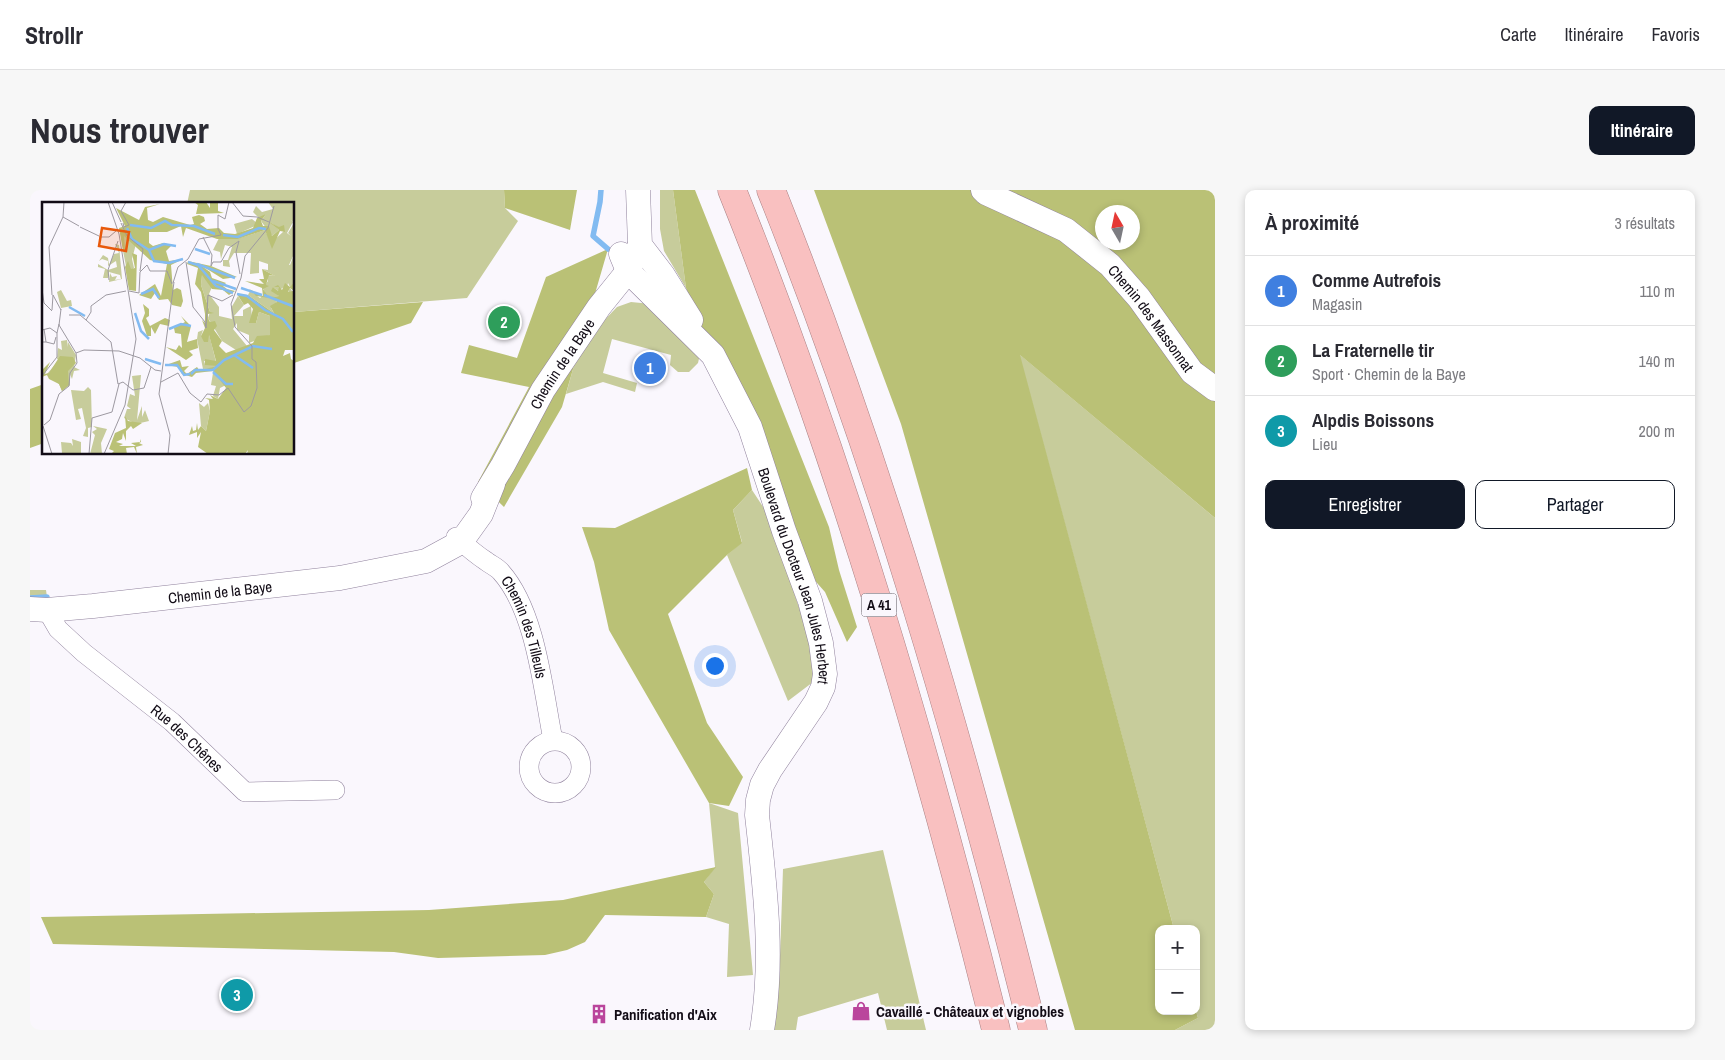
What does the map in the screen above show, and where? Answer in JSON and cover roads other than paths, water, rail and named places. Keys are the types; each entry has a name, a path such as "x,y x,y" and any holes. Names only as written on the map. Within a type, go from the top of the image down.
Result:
{"highway":[{"name":"A 41","path":"732,190 786,328 855,528 915,726 996,1030"},
{"name":"A 41","path":"771,190 845,387 888,516 949,712 1033,1030"}],"street":[{"path":"630,256 637,190"},
{"name":"Chemin des Massonnat","path":"983,190 1066,230 1110,265 1139,298 1192,372 1215,389"},
{"name":"Chemin de la Baye","path":"48,614 340,578 410,565 461,535 493,484 543,390 599,307 630,256"},
{"name":"Boulevard du Docteur Jean Jules Herbert","path":"630,256 713,356 750,427 810,601 824,658 825,674 819,695 770,770 762,785 758,800 757,815 766,903 768,950 766,1001 762,1030"},
{"name":"Chemin des Tilleuls","path":"461,535 500,570 512,584 522,605 533,641 553,740"},
{"name":"Rue des Chênes","path":"48,614 84,653 172,722 245,792 335,790"}],"waterway":[{"path":"601,190 593,236 608,249"},
{"path":"30,598 47,597"}],"place":[{"name":"La Fraternelle tir","path":"504,322"},
{"name":"Comme Autrefois","path":"650,368"},
{"name":"Alpdis Boissons","path":"237,995"},
{"name":"Cavaillé - Châteaux et vignobles","path":"861,1011"},
{"name":"Panification d'Aix","path":"599,1014"}]}
